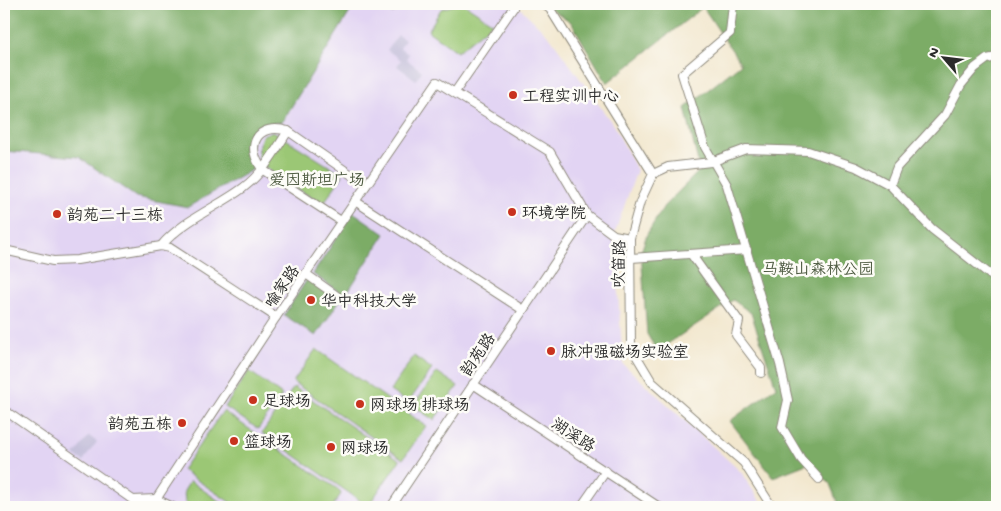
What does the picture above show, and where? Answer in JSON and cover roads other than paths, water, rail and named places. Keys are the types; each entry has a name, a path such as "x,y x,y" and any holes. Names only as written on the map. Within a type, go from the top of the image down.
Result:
{"street":[{"path":"543,4 550,9 653,174 668,167 711,162 746,149 808,151 856,167 890,185 932,229 997,280"},
{"path":"733,4 730,33 682,74 711,162 727,185 780,364 788,400 782,427 801,459 819,479"},
{"path":"513,8 455,92 550,152 587,215 614,235 630,238"},
{"path":"890,185 897,167 945,115 961,85 975,68 987,58 997,57"},
{"name":"喻家路","path":"151,507 276,317 437,82 455,92"},
{"path":"341,221 263,170 255,160 253,148 257,137 264,130 276,128 288,132 366,185"},
{"path":"161,246 172,233 242,188 263,170 288,132"},
{"name":"吹笛路","path":"653,174 640,202 630,238 631,347 652,382 744,463 772,507"},
{"path":"355,201 523,310"},
{"name":"韵苑路","path":"390,507 587,215"},
{"path":"4,250 53,261 77,260 161,246 170,248 276,317"},
{"path":"631,258 746,250"},
{"path":"691,254 739,321 736,335 761,368 761,373"},
{"path":"306,274 344,300"},
{"name":"湖溪路","path":"474,384 659,507"},
{"path":"4,410 133,500 156,499 173,507"},
{"path":"581,507 606,471"}],"place":[{"name":"工程实训中心","path":"513,95"},
{"name":"环境学院","path":"512,212"},
{"name":"韵苑二十三栋","path":"57,214"},
{"name":"华中科技大学","path":"311,300"},
{"name":"脉冲强磁场实验室","path":"551,351"},
{"name":"足球场","path":"253,400"},
{"name":"网球场 排球场","path":"360,404"},
{"name":"韵苑五栋","path":"182,423"},
{"name":"篮球场","path":"234,441"},
{"name":"网球场","path":"331,447"}],"park label":[{"name":"爱因斯坦广场","path":"317,179"},
{"name":"马鞍山森林公园","path":"818,268"}]}
